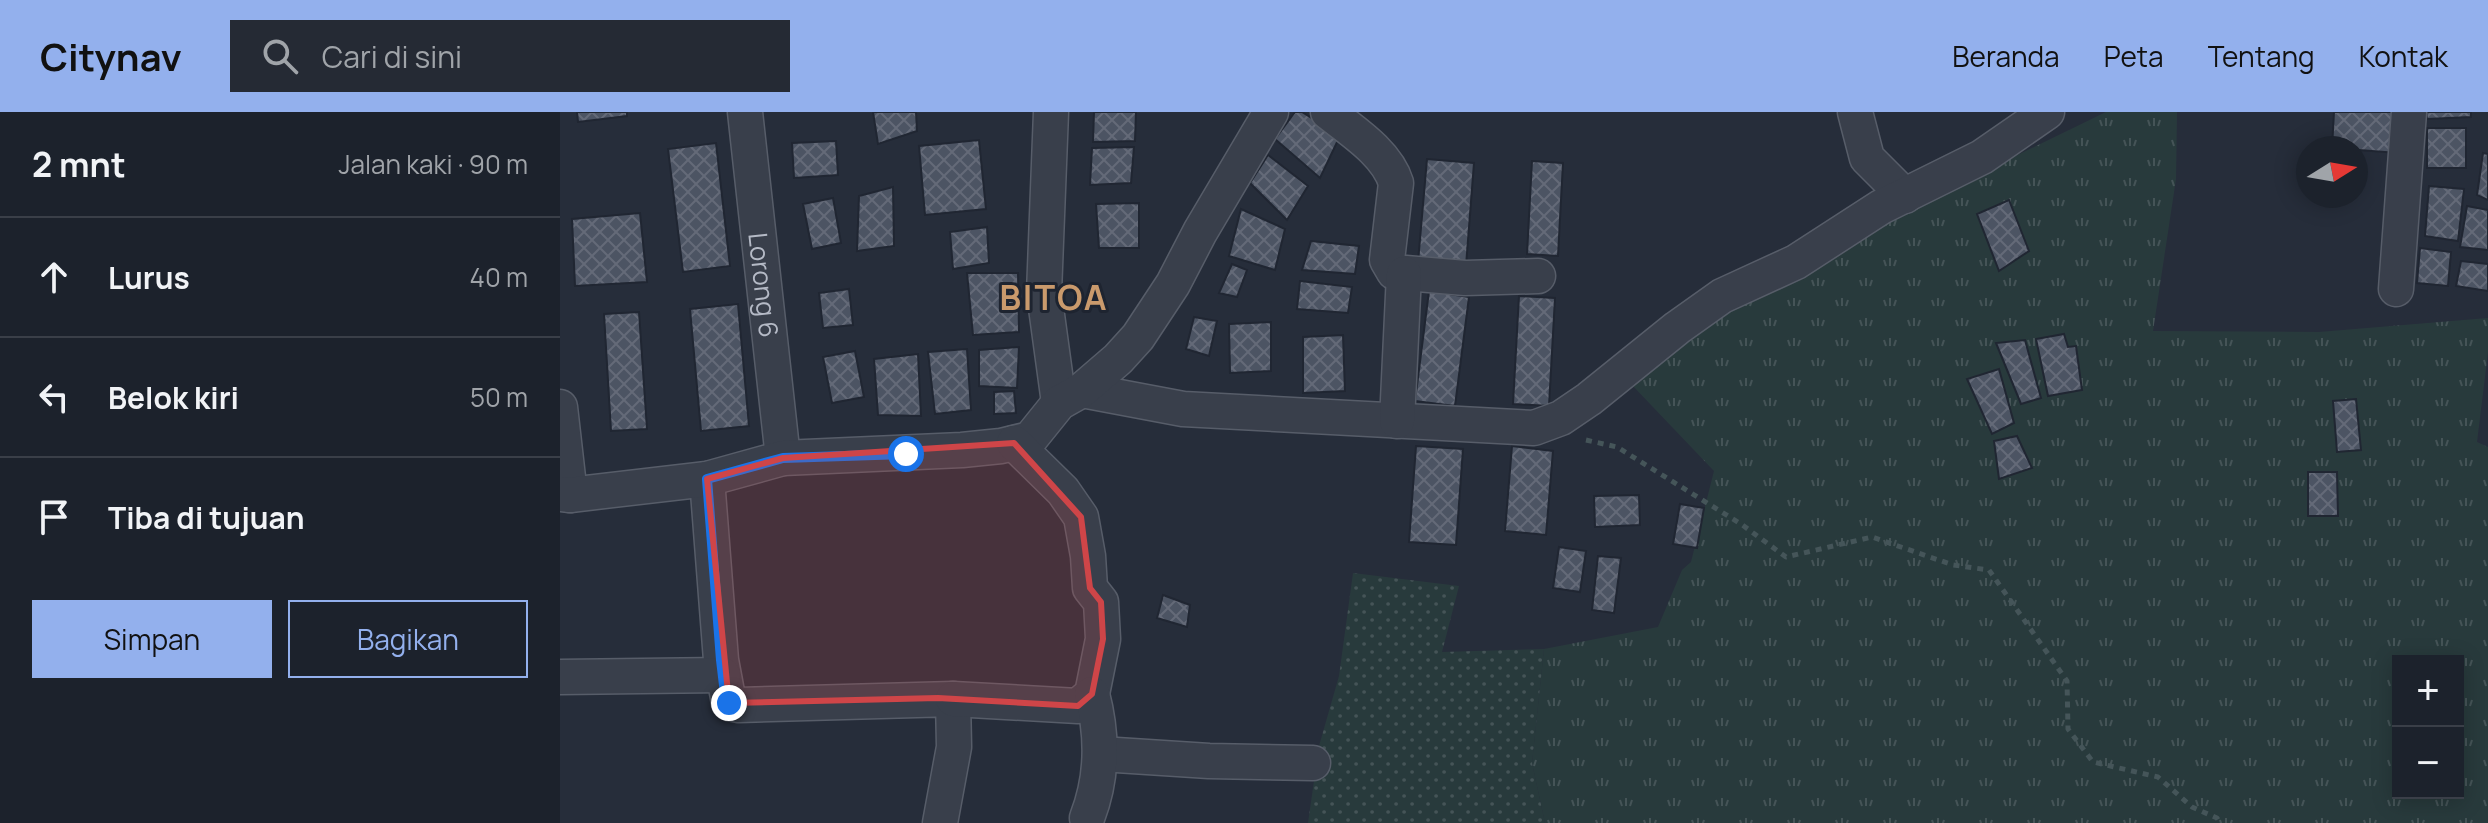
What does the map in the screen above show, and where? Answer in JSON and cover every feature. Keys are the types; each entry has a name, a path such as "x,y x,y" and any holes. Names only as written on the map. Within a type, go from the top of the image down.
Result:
{"street":[{"name":"Lorong 6","path":"745,112 783,458"},
{"path":"1051,112 1044,293 1070,397"},
{"path":"560,407 565,495 707,479 783,458 962,450 1030,439 1070,397 1118,359 1138,337 1173,284 1271,112"},
{"path":"1328,112 1363,140 1393,172 1396,183 1387,260 1394,272 1465,278 1538,276"},
{"path":"1855,112 1867,158 1905,196"},
{"path":"1070,397 1183,409 1534,428 1561,418 1589,399 1722,296 1796,262 1881,207 1982,157 2047,112"},
{"path":"2396,289 2409,112"},
{"path":"1397,421 1404,274"},
{"path":"1014,443 1063,491 1081,517 1090,588 1101,602 1103,639 1092,694 1101,754 1094,800 1087,818"},
{"path":"707,479 723,675 729,703 953,699 1078,706 1092,694"},
{"path":"560,677 723,675"},
{"path":"940,823 954,747 953,699"},
{"path":"1101,754 1209,761 1313,763"}],"path":[{"path":"1534,428 1617,447 1741,524 1786,557 1872,537 1953,565 1989,570 2067,681 2068,729 2093,762 2158,777 2192,807 2217,818 2220,823"}],"highlighted area":[{"path":"1014,443 1081,517 1090,588 1101,602 1103,639 1092,694 1078,706 938,698 729,703 707,479 783,458"}],"green space":[{"path":"2106,112 2177,112 2176,179 2153,331 2319,332 2488,318 2488,352 2477,442 2488,447 2488,823 1545,823 1532,763 1544,649 1658,627 1682,570 1691,562 1714,471 1632,385 1742,300 1968,179"},
{"path":"1353,573 1459,586 1442,652 1544,649 1532,763 1545,823 1308,823 1319,746 1339,676"}],"building":[{"path":"577,112 627,112 627,116 578,122"},
{"path":"873,112 916,112 917,131 878,144"},
{"path":"1094,112 1136,112 1135,141 1093,142"},
{"path":"1295,112 1302,112 1340,136 1320,178 1275,139"},
{"path":"2334,112 2400,112 2398,153 2368,151 2368,136 2333,136"},
{"path":"2426,112 2471,112 2471,117 2427,119"},
{"path":"2427,128 2466,128 2466,168 2427,168"},
{"path":"979,140 986,209 925,215 919,146"},
{"path":"836,141 838,175 794,178 792,143"},
{"path":"716,143 730,266 683,272 668,149"},
{"path":"1134,147 1131,183 1090,185 1092,148"},
{"path":"2483,153 2488,154 2488,200 2477,195"},
{"path":"1268,155 1308,186 1287,220 1250,183"},
{"path":"1427,159 1474,163 1466,266 1418,262"},
{"path":"1532,161 1563,163 1558,256 1527,254"},
{"path":"2429,186 2464,189 2458,241 2425,236"},
{"path":"893,187 894,246 857,251 859,196"},
{"path":"833,198 841,243 812,249 803,204"},
{"path":"2009,200 2029,251 1999,271 1977,214"},
{"path":"1139,203 1139,248 1099,248 1096,204"},
{"path":"2467,206 2488,210 2488,250 2460,247"},
{"path":"1241,209 1285,229 1275,270 1229,256"},
{"path":"640,213 647,282 575,286 572,219"},
{"path":"987,227 989,263 953,269 950,232"},
{"path":"1311,241 1359,246 1355,274 1302,270"},
{"path":"2420,248 2451,252 2448,286 2417,283"},
{"path":"2461,261 2488,264 2488,291 2456,286"},
{"path":"1232,264 1247,270 1237,297 1219,293"},
{"path":"967,273 1018,273 1019,332 973,335"},
{"path":"1300,281 1352,287 1348,313 1297,309"},
{"path":"849,289 853,325 823,328 819,293"},
{"path":"1429,291 1469,297 1455,406 1415,401"},
{"path":"1519,296 1555,298 1549,406 1513,404"},
{"path":"738,304 749,426 701,431 690,309"},
{"path":"639,312 647,429 611,431 604,314"},
{"path":"1194,317 1217,321 1209,356 1186,349"},
{"path":"1271,322 1271,371 1230,373 1229,324"},
{"path":"2064,334 2068,347 2076,346 2082,390 2048,396 2036,339"},
{"path":"1343,335 1345,391 1303,393 1303,337"},
{"path":"2025,340 2041,398 2021,404 1996,343"},
{"path":"1019,347 1017,388 979,386 979,350"},
{"path":"967,349 971,410 935,414 928,352"},
{"path":"855,351 864,397 832,403 823,357"},
{"path":"918,354 921,416 878,415 874,359"},
{"path":"1999,369 2014,423 1992,434 1967,379"},
{"path":"1014,391 1016,413 994,414 994,392"},
{"path":"2356,399 2361,450 2337,452 2333,401"},
{"path":"2017,436 2032,468 1999,479 1994,441"},
{"path":"1416,446 1463,449 1456,545 1409,542"},
{"path":"1512,446 1553,451 1546,535 1505,531"},
{"path":"2308,472 2337,472 2338,516 2308,516"},
{"path":"1639,495 1640,525 1595,527 1594,496"},
{"path":"1680,504 1704,508 1697,548 1673,544"},
{"path":"1559,547 1586,551 1580,592 1553,588"},
{"path":"1598,556 1621,558 1614,613 1592,610"},
{"path":"1163,595 1190,605 1187,627 1157,618"}],"district":[{"name":"BITOA","path":"1054,297"}],"route":[{"path":"729,703 721,660 707,479 783,458 906,454"}]}
